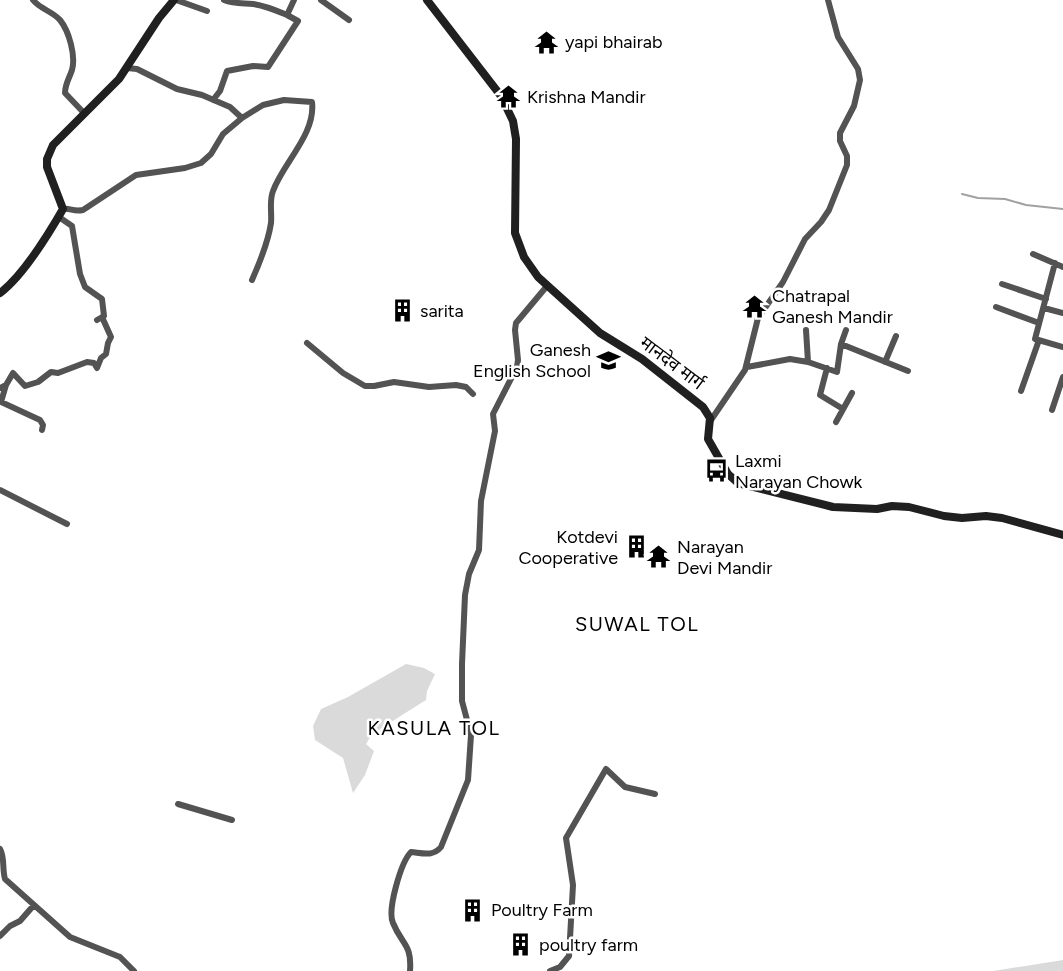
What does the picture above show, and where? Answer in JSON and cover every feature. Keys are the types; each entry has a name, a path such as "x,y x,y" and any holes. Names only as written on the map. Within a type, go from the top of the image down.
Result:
{"main road":[{"path":"0,293 12,283 61,213 48,173 47,159 53,145 119,79 159,18 175,0"},
{"name":"मानदेव मार्ग","path":"427,0 501,96 513,121 516,139 515,233 524,257 548,286 600,333 642,359 703,407 710,418 708,439 728,474 738,483 833,507 877,509 892,506 909,507 953,517 986,516 1002,518 1063,535"}],"street":[{"path":"33,0 52,12 62,22 71,46 73,68 65,85 65,93 84,113"},
{"path":"175,0 207,11"},
{"path":"213,100 220,91 227,71 253,66 268,67 298,21 272,8 249,4 240,5 225,0"},
{"path":"287,15 294,0"},
{"path":"321,0 349,20"},
{"path":"709,423 747,367 758,318 783,282 805,239 829,210 847,165 847,156 840,141 840,133 854,106 860,80 858,69 838,37 828,0"},
{"path":"127,68 137,69 177,89 202,95 230,107 242,118"},
{"path":"42,430 43,425 40,420 1,402 3,386 13,374 25,386 38,382 51,372 58,373 87,362 94,363 97,368 101,358 106,354 111,337 99,319 104,316 102,299 85,287 80,274 72,226 61,213 67,209 75,212 82,210 136,175 185,168 201,163 211,154 223,134 242,118 263,105 284,100 312,102 308,128 272,193 269,233 263,255 252,280"},
{"path":"1033,254 1063,267"},
{"path":"1055,263 1035,339 1063,347"},
{"path":"1002,284 1046,299"},
{"path":"410,971 409,950 391,917 396,884 406,856 411,852 431,854 441,847 468,780 471,735 462,701 465,596 469,574 479,550 482,501 495,431 492,418 517,367 516,323 548,286"},
{"path":"996,307 1039,323"},
{"path":"1044,308 1063,313"},
{"path":"806,330 808,362"},
{"path":"747,367 790,359 808,362 837,372 841,344 846,330"},
{"path":"885,362 896,336"},
{"path":"1021,391 1039,340"},
{"path":"307,343 343,373 365,386 394,382 429,387 456,385 466,387 473,394"},
{"path":"841,344 908,370"},
{"path":"827,368 820,395 843,409"},
{"path":"1052,410 1063,377"},
{"path":"836,422 852,393"},
{"path":"0,490 67,524"},
{"path":"550,971 560,967 569,956 573,885 566,838 606,769 625,787 655,794"},
{"path":"178,804 232,820"},
{"path":"0,849 5,879 70,937 120,957 134,971"},
{"path":"0,936 10,926 20,921 34,905"}],"shaded area":[{"path":"406,664 424,668 435,674 427,691 426,700 372,734 366,744 374,751 365,775 353,793 343,758 315,740 313,726 321,709 348,697"},
{"path":"1063,960 1063,971 993,971"}],"waterway":[{"path":"962,194 1063,209"}],"place":[{"name":"yapi bhairab","path":"547,42"},
{"name":"Krishna Mandir","path":"509,97"},
{"name":"Chatrapal Ganesh Mandir","path":"754,306"},
{"name":"sarita","path":"402,311"},
{"name":"Ganesh English School","path":"609,360"},
{"name":"Laxmi Narayan Chowk","path":"717,471"},
{"name":"Kotdevi Cooperative","path":"636,547"},
{"name":"Narayan Devi Mandir","path":"659,557"},
{"name":"Poultry Farm","path":"473,910"},
{"name":"poultry farm","path":"521,945"}],"district":[{"name":"SUWAL TOL","path":"637,624"},
{"name":"KASULA TOL","path":"434,728"}]}
